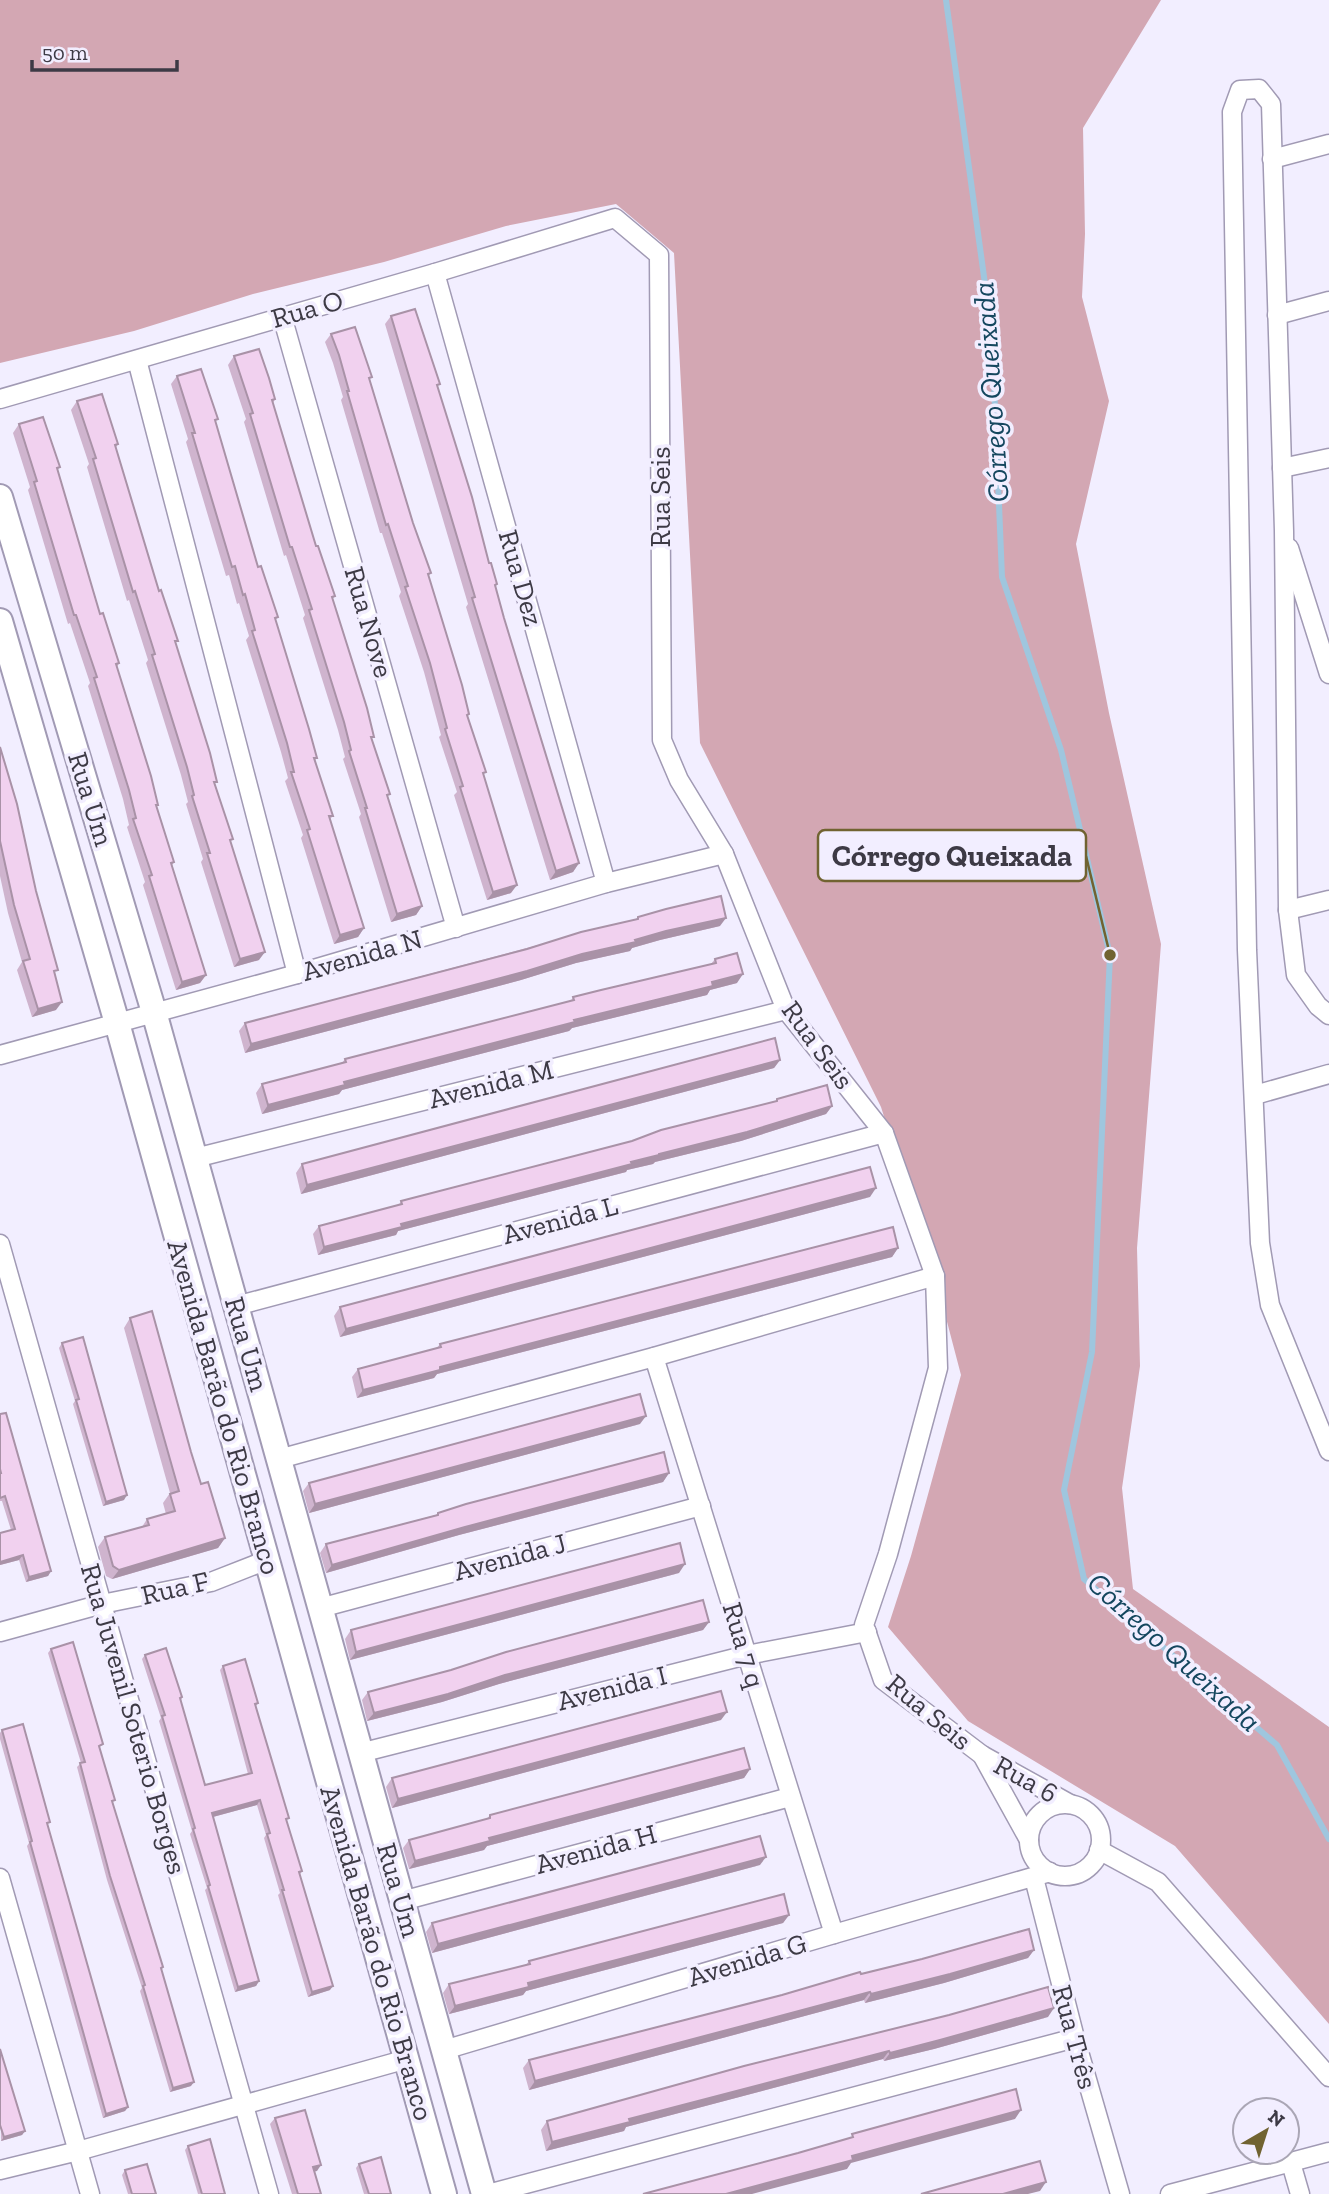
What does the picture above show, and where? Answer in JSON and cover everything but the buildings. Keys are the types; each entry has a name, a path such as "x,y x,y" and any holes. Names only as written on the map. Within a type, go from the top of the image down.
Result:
{"street":[{"path":"1329,1015 1318,1006 1296,975 1287,910 1284,531 1271,104 1259,89 1240,90 1232,112 1247,936 1260,1243 1270,1305 1329,1451"},
{"path":"1272,159 1329,144"},
{"name":"Rua O","path":"0,399 615,218"},
{"name":"Rua Seis","path":"615,218 659,255 662,740 680,780 724,854 786,1010 884,1133 935,1276 938,1368 888,1554 864,1625 883,1679 982,1755"},
{"name":"Rua Dez","path":"435,273 606,883"},
{"path":"1277,315 1329,300"},
{"name":"Rua Nove","path":"282,316 456,928"},
{"path":"137,360 297,974"},
{"path":"1282,468 1329,458"},
{"name":"Rua Um","path":"0,497 154,1012 486,2194"},
{"path":"1284,531 1329,674"},
{"name":"Avenida Barão do Rio Branco","path":"0,621 117,1023 444,2194"},
{"name":"Avenida N","path":"0,1055 297,974 606,883 724,854"},
{"path":"1287,910 1329,901"},
{"name":"Avenida M","path":"195,1158 786,1010"},
{"path":"1255,1095 1329,1074"},
{"name":"Avenida L","path":"236,1306 884,1133"},
{"name":"Rua Juvenil Soterio Borges","path":"0,1244 268,2194"},
{"path":"279,1459 654,1357 935,1276"},
{"name":"Rua 7 q","path":"654,1357 834,1934"},
{"name":"Avenida J","path":"320,1608 701,1506"},
{"name":"Rua F","path":"0,1632 102,1604 211,1582 267,1560"},
{"name":"Avenida I","path":"360,1753 747,1655 867,1632"},
{"path":"982,1755 1029,1840 1042,1875 1080,1872 1095,1859 1101,1840 1095,1820 1088,1813 1070,1804 1050,1807 1041,1813 1035,1820 1029,1840"},
{"name":"Rua 6","path":"982,1755 1070,1804"},
{"name":"Avenida H","path":"402,1900 790,1797"},
{"path":"1100,1850 1158,1882 1329,2077"},
{"name":"Avenida G","path":"444,2050 1042,1875"},
{"name":"Rua Três","path":"1042,1875 1074,2038 1121,2194"},
{"path":"0,1878 90,2194"},
{"path":"486,2194 1074,2038"},
{"path":"0,2171 407,2059"},
{"path":"1301,2160 1329,2152"},
{"path":"1170,2194 1279,2166"},
{"path":"1292,2166 1300,2194"}],"shaded area":[{"path":"0,0 1161,0 1083,128 1085,234 1082,297 1109,401 1076,544 1109,713 1161,944 1137,1248 1140,1366 1122,1488 1133,1589 1329,1727 1329,2024 1175,1846 968,1721 888,1627 911,1556 961,1375 935,1276 881,1107 700,743 674,253 616,204 506,226 384,262 253,294 134,331 0,363"}],"waterway":[{"name":"Córrego Queixada","path":"946,0 992,335 1002,577 1061,750 1110,955 1092,1352 1064,1490 1084,1579 1277,1745 1329,1839"}],"place":[{"name":"Córrego Queixada","path":"1110,955"}]}
